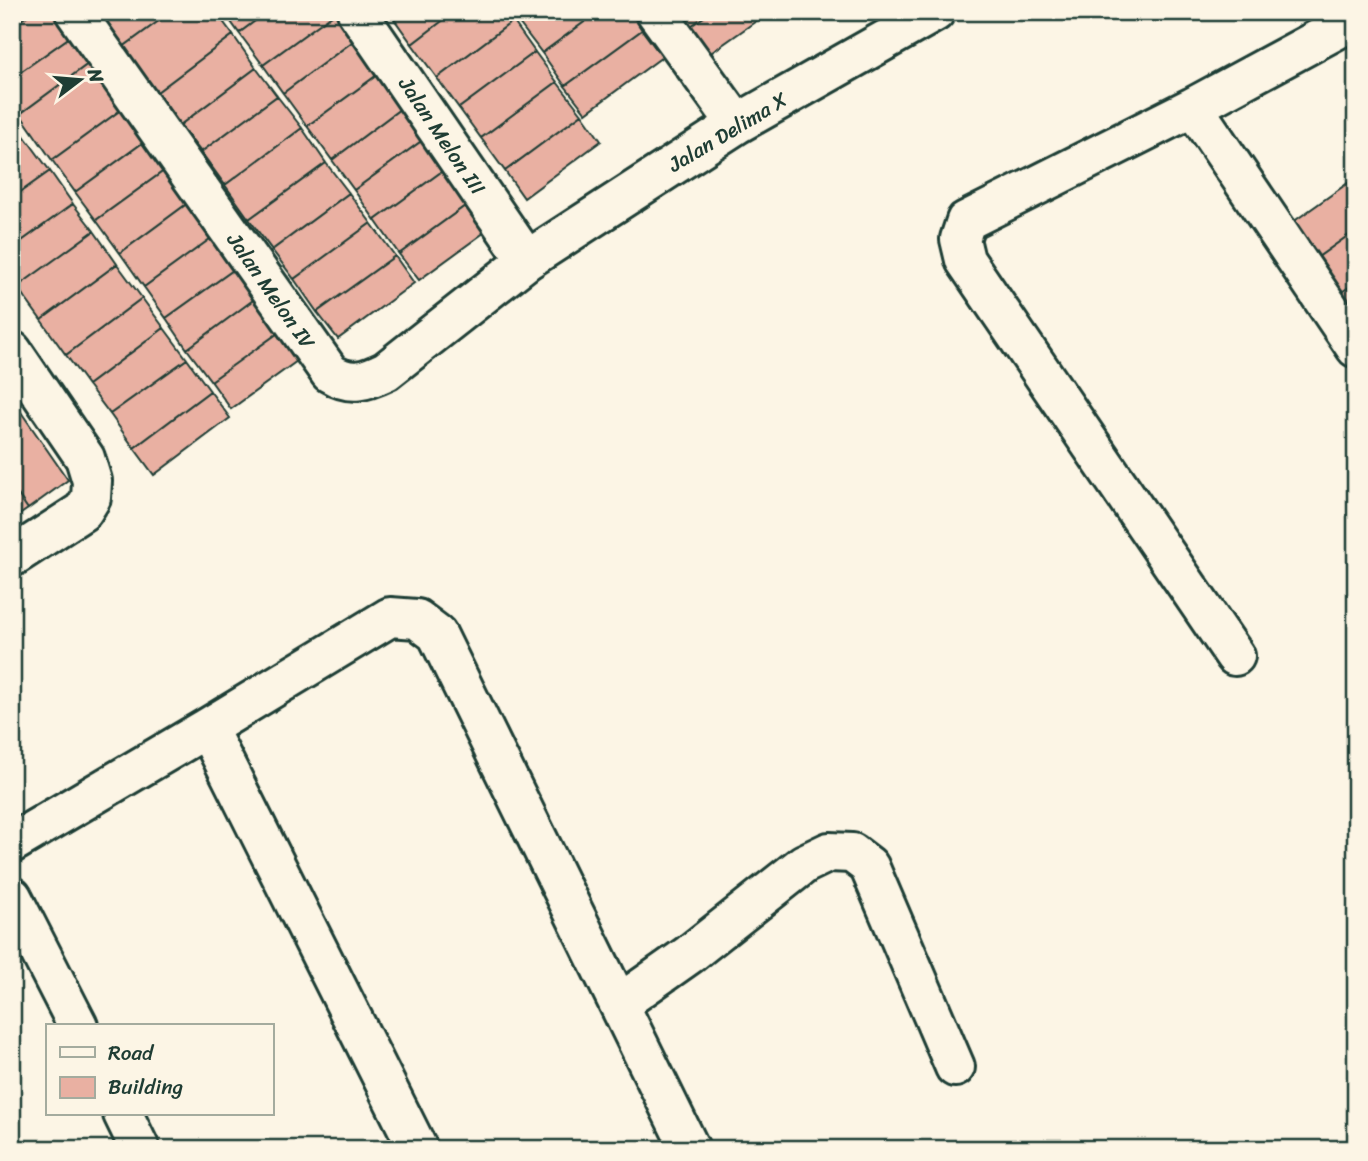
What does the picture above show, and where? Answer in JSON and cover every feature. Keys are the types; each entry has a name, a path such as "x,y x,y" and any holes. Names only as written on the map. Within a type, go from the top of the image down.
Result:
{"street":[{"name":"Jalan Melon IV","path":"75,12 330,373 341,380 369,379 386,371 527,260"},
{"name":"Jalan Melon III","path":"357,12 527,260"},
{"path":"656,12 737,124"},
{"name":"Jalan Delima X","path":"527,260 737,124 935,12"},
{"path":"1235,656 965,260 960,239 966,221 1193,107 1356,19"},
{"path":"1193,107 1356,348"},
{"path":"12,351 85,458 92,481 91,498 83,511 12,557"},
{"path":"12,843 390,617 417,619 437,635 690,1149"},
{"path":"207,728 418,1149"},
{"path":"619,1004 690,954 804,864 829,852 852,853 869,866 955,1067"},
{"path":"12,897 77,1024"},
{"path":"123,1116 140,1149"}],"building":[{"path":"12,12 32,12 12,27"},
{"path":"32,12 63,12 77,32 12,78 12,27"},
{"path":"115,12 171,12 123,47 104,20"},
{"path":"171,12 216,12 233,35 157,92 123,47"},
{"path":"224,12 267,12 239,33"},
{"path":"267,12 336,12 263,65 239,33"},
{"path":"336,12 342,12 359,37 283,93 263,65"},
{"path":"389,12 454,12 412,44"},
{"path":"454,12 506,12 513,21 437,78 412,44"},
{"path":"512,12 534,12 519,23"},
{"path":"534,12 598,12 542,53 519,23"},
{"path":"598,12 630,12 642,30 565,86 542,53"},
{"path":"673,12 711,12 685,30"},
{"path":"711,12 769,12 705,57 685,30"},
{"path":"513,21 535,52 459,108 437,78"},
{"path":"642,30 662,57 586,113 565,86"},
{"path":"77,32 96,58 20,114 12,104 12,78"},
{"path":"233,35 256,68 180,125 157,92"},
{"path":"359,37 384,70 307,126 283,93"},
{"path":"535,52 557,82 481,138 459,108"},
{"path":"96,58 129,104 52,160 20,114"},
{"path":"256,68 277,96 201,152 180,125"},
{"path":"384,70 408,103 332,160 307,126"},
{"path":"557,82 582,114 505,171 481,138"},
{"path":"277,96 302,128 225,185 201,152"},
{"path":"408,103 431,134 354,190 332,160"},
{"path":"129,104 152,136 75,192 52,160"},
{"path":"582,114 601,141 524,198 505,171"},
{"path":"17,126 50,171 12,198 12,129"},
{"path":"302,128 326,163 249,219 225,185"},
{"path":"431,134 452,164 375,220 354,190"},
{"path":"152,136 172,165 96,220 75,192"},
{"path":"326,163 349,193 272,250 249,219"},
{"path":"452,164 476,198 399,254 375,220"},
{"path":"172,165 196,197 120,253 96,220"},
{"path":"50,171 73,204 12,248 12,198"},
{"path":"1355,178 1356,230 1318,257 1293,222"},
{"path":"349,193 371,223 294,279 272,250"},
{"path":"196,197 221,231 144,287 120,253"},
{"path":"476,198 496,224 419,280 399,254"},
{"path":"73,204 94,231 17,287 12,282 12,248"},
{"path":"371,223 395,256 317,312 294,279"},
{"path":"1356,230 1356,282 1342,292 1318,257"},
{"path":"94,231 117,264 41,320 17,287"},
{"path":"221,231 243,263 166,318 144,287"},
{"path":"395,256 414,283 338,339 317,312"},
{"path":"243,263 264,292 187,349 166,318"},
{"path":"117,264 142,298 66,355 41,320"},
{"path":"1356,282 1356,311 1342,292"},
{"path":"264,292 288,326 211,381 187,349"},
{"path":"142,298 164,328 88,385 66,355"},
{"path":"288,326 308,353 231,409 211,381"},
{"path":"164,328 187,359 110,414 88,385"},
{"path":"187,359 210,391 134,448 110,414"},
{"path":"210,391 230,418 154,475 134,448"},
{"path":"14,402 68,480 28,509 12,486"},
{"path":"12,486 28,509 12,520"}]}
